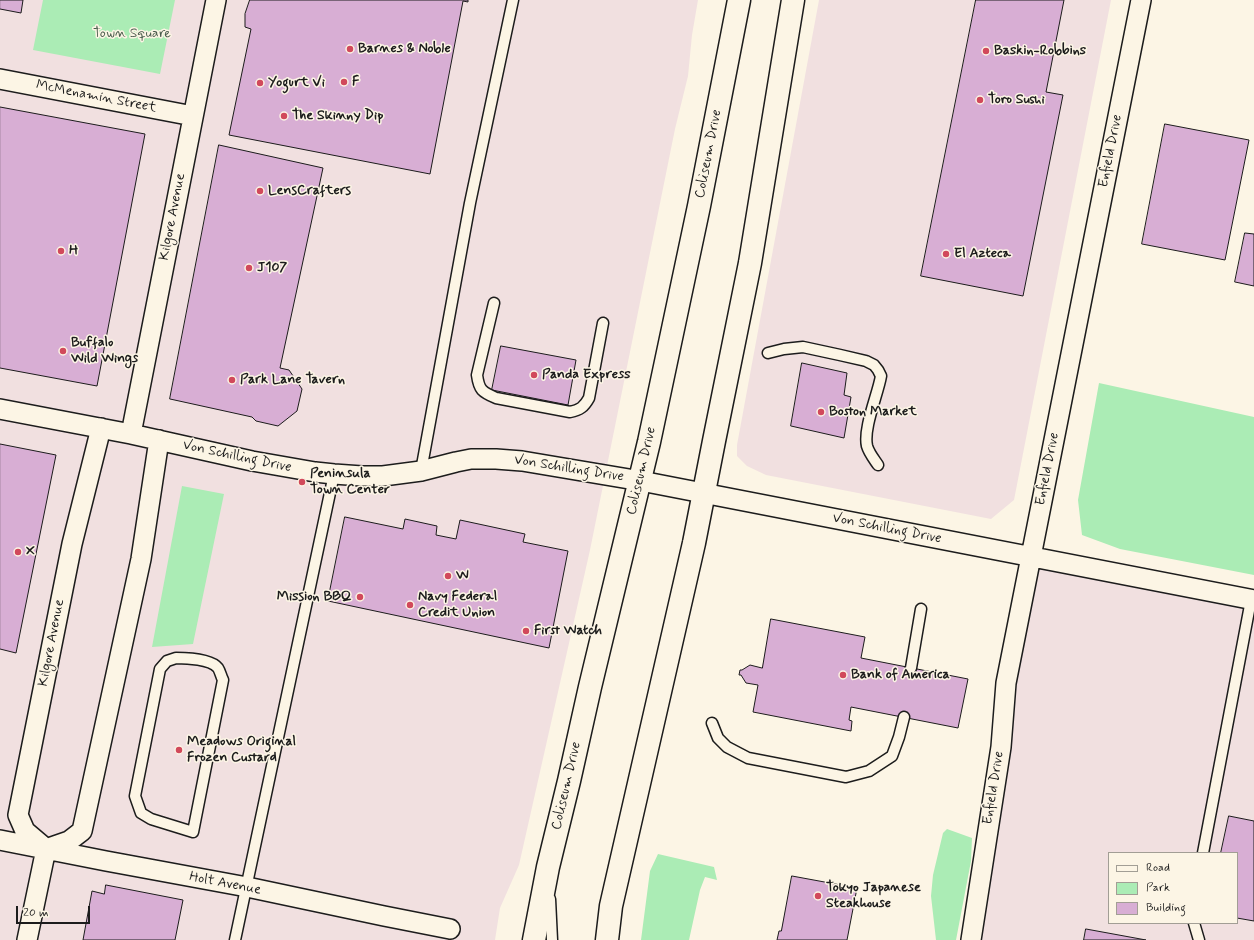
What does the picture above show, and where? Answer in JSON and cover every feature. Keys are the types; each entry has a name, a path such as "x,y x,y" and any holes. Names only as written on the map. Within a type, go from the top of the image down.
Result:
{"street":[{"name":"Kilgore Avenue","path":"131,434 216,0"},
{"name":"Coliseum Drive","path":"534,940 548,867 641,481 699,206 739,0"},
{"path":"607,940 611,906 694,543 750,263 793,0"},
{"name":"Enfield Drive","path":"971,940 1001,747 1006,682 1141,0"},
{"name":"McMenamin Street","path":"0,79 193,116"},
{"name":"Von Schilling Drive","path":"0,409 131,434 252,461 334,474 383,476 421,471 472,459 522,461 641,481 1252,600"},
{"name":"Kilgore Avenue","path":"46,849 26,831 18,815 72,544 101,428"},
{"path":"28,940 46,849 69,841 82,831 141,560 160,440"},
{"name":"Holt Avenue","path":"0,840 247,887 450,929"}],"lane":[{"path":"421,471 470,203 513,0"},
{"path":"494,303 478,375 478,385 485,393 496,398 570,412 585,406 589,398 603,324"},
{"path":"768,353 784,349 803,347 866,361 878,370 881,376 869,426 867,446 870,454 878,465"},
{"path":"235,940 334,474"},
{"path":"1202,852 1252,600"},
{"path":"911,668 921,608"},
{"path":"176,658 189,658 210,662 218,668 222,680 193,832 152,819 141,813 135,796 160,669 167,661 176,658"},
{"path":"712,723 718,738 727,747 748,758 846,777 869,771 892,756 900,737 904,717"},
{"path":"548,867 552,940"},
{"path":"1194,924 1199,940"}],"shaded area":[{"name":"Peninsula Town Center","path":"0,0 698,0 692,35 688,76 675,129 590,550 519,865 500,908 495,940 0,940"},
{"path":"819,0 1111,0 1014,500 991,519 766,475 747,466 737,456 737,445"},
{"path":"1032,555 1254,596 1254,940 973,940"}],"green space":[{"name":"Town Square","path":"43,0 175,0 160,74 33,50"},
{"path":"1099,383 1254,417 1254,575 1120,549 1082,535 1078,500"},
{"path":"182,486 224,494 193,644 152,647"},
{"path":"947,829 972,838 971,861 956,940 936,940 931,896 933,875 943,833"},
{"path":"658,854 714,867 717,880 705,877 700,890 689,940 641,940 650,871"}],"building":[{"path":"0,0 23,0 21,13 0,9"},
{"name":"F","path":"250,0 468,0 468,2 463,1 430,174 229,135 251,29 245,27 245,14"},
{"path":"976,0 1064,0 1046,92 1063,95 1023,296 921,276"},
{"name":"H","path":"0,107 145,134 97,386 0,368"},
{"path":"1165,124 1249,140 1225,260 1142,244"},
{"name":"J107","path":"219,145 323,168 280,368 289,370 302,389 297,411 278,426 256,421 252,417 170,399"},
{"path":"1245,233 1254,234 1254,286 1235,282"},
{"name":"Panda Express","path":"501,346 576,360 568,405 492,390"},
{"name":"Boston Market","path":"802,363 847,373 844,395 851,397 844,438 791,426"},
{"name":"X","path":"0,444 56,455 16,653 0,649"},
{"name":"W","path":"345,517 403,529 405,519 437,526 436,535 456,539 460,520 525,534 523,542 568,551 549,648 328,601"},
{"name":"Bank of America","path":"771,619 865,637 861,658 968,679 958,728 851,707 849,720 852,721 851,731 753,712 758,685 746,683 741,675 739,675 740,670 750,665 762,668"},
{"path":"1229,816 1254,821 1254,921 1238,918 1238,852 1221,852"},
{"path":"792,876 857,888 847,940 777,940 779,931 781,931"},
{"path":"106,885 183,900 175,940 83,940 92,891 104,894"},
{"path":"1086,929 1146,940 1084,940"}],"place":[{"name":"Barnes & Noble","path":"350,49"},
{"name":"Baskin-Robbins","path":"986,51"},
{"name":"F","path":"344,82"},
{"name":"Yogurt Vi","path":"260,83"},
{"name":"Toro Sushi","path":"980,100"},
{"name":"The Skinny Dip","path":"284,116"},
{"name":"LensCrafters","path":"260,191"},
{"name":"H","path":"61,251"},
{"name":"El Azteca","path":"946,254"},
{"name":"J107","path":"249,268"},
{"name":"Buffalo Wild Wings","path":"63,351"},
{"name":"Panda Express","path":"534,375"},
{"name":"Park Lane Tavern","path":"232,380"},
{"name":"Boston Market","path":"821,412"},
{"name":"Peninsula Town Center","path":"302,482"},
{"name":"X","path":"18,552"},
{"name":"W","path":"448,576"},
{"name":"Mission BBQ","path":"360,597"},
{"name":"Navy Federal Credit Union","path":"410,605"},
{"name":"First Watch","path":"526,631"},
{"name":"Bank of America","path":"843,675"},
{"name":"Meadows Original Frozen Custard","path":"179,750"},
{"name":"Tokyo Japanese Steakhouse","path":"818,896"}]}
